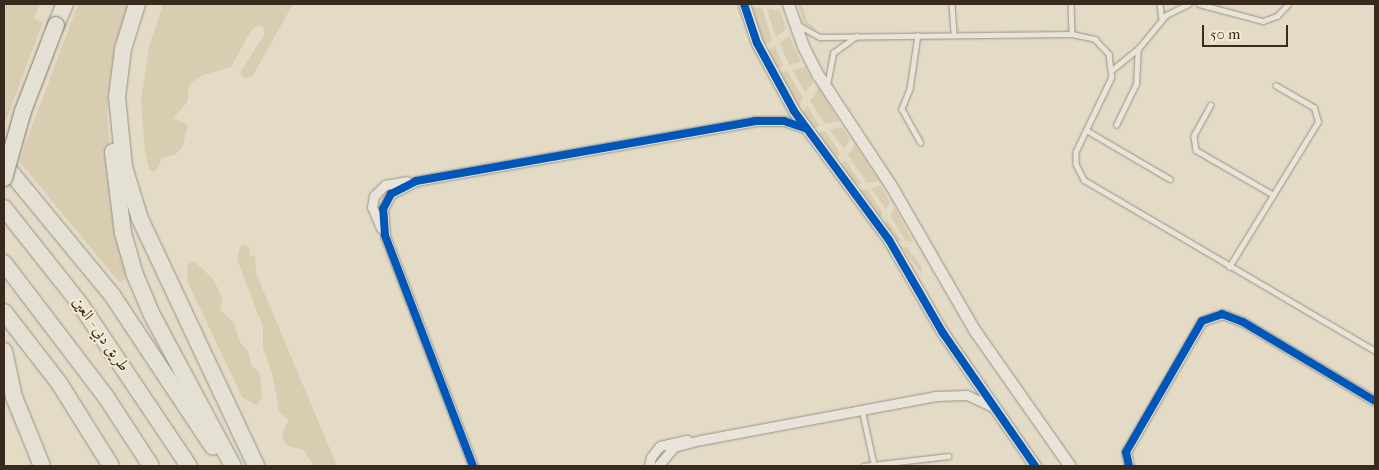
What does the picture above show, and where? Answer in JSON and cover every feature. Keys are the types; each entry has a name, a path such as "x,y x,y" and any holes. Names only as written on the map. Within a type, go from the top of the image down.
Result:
{"highway":[{"path":"4,178 23,111 65,4"},
{"path":"137,4 123,49 112,129 116,192 135,275 152,315 233,466"},
{"path":"117,98 124,167 140,219 256,466"},
{"path":"4,164 75,246 122,309 225,466"},
{"name":"طريق دبي - العين","path":"4,208 80,304 189,466"},
{"name":"طريق دبي - العين","path":"4,263 106,397 152,466"},
{"path":"4,312 52,374 72,408 111,466"},
{"path":"4,324 72,408"},
{"path":"4,350 14,397 42,466"}],"street":[{"path":"744,4 769,66 807,130 889,240 943,333 1035,466"},
{"path":"788,4 803,46 827,89 890,184 986,348 1070,466"},
{"path":"473,466 385,235 382,217 386,201 398,188 416,181 755,121 784,121 807,130"},
{"path":"1129,466 1126,452 1202,321 1222,314 1243,322 1375,401"},
{"path":"658,466 674,447 701,440 862,409 956,393 978,398 994,407"},
{"path":"649,466 655,451 666,442 701,440"}],"lane":[{"path":"952,4 954,35"},
{"path":"1071,4 1072,34"},
{"path":"1160,4 1162,20"},
{"path":"1113,69 1138,49 1171,11 1189,4"},
{"path":"1202,4 1263,21 1277,16 1288,4"},
{"path":"791,15 813,36 1072,34 1088,36 1101,43 1109,54 1113,69 1110,84 1086,130 1076,158 1080,175 1088,184 1375,351"},
{"path":"827,89 833,52 858,35"},
{"path":"918,35 910,89 902,109 920,142"},
{"path":"1116,125 1136,84 1138,49"},
{"path":"1229,267 1318,117 1310,105 1276,86"},
{"path":"1211,105 1194,136 1196,150 1272,194"},
{"path":"1086,130 1170,179"},
{"path":"862,409 874,464"},
{"path":"862,466 948,456"}],"shaded area":[{"path":"4,4 40,4 34,18 43,22 4,126"},
{"path":"78,4 130,4 119,34 111,73 107,113 116,227 126,278 119,282 19,161"},
{"path":"163,4 293,4 252,77 245,79 240,73 264,35 264,28 259,25 252,29 231,67 203,75 192,82 188,88 188,101 173,118 188,125 182,148 174,155 162,158 158,168 153,172 149,170 145,151 141,101 149,47"},
{"path":"798,4 802,4 807,21 818,32 804,23"},
{"path":"750,7 762,8 772,40 764,46"},
{"path":"767,9 780,10 786,29 776,37"},
{"path":"789,36 801,62 789,65 780,43"},
{"path":"775,46 783,66 773,68 766,53"},
{"path":"805,67 813,82 806,93 792,70"},
{"path":"787,71 803,98 798,108 777,73"},
{"path":"819,88 839,121 825,124 810,101"},
{"path":"807,106 820,126 811,129 802,114"},
{"path":"842,127 850,139 844,148 830,130"},
{"path":"825,131 840,153 834,162 815,134"},
{"path":"855,144 879,181 867,183 848,155"},
{"path":"845,160 862,184 853,185 839,168"},
{"path":"881,186 890,202 886,209 871,188"},
{"path":"867,189 883,213 879,219 858,191"},
{"path":"895,208 913,242 906,241 890,216"},
{"path":"887,220 902,241 896,241 884,224"},
{"path":"244,244 250,248 249,255 255,256 256,273 337,466 314,466 303,449 290,447 284,442 282,433 289,420 279,411 273,377 263,348 263,327 237,259 240,247"},
{"path":"907,247 922,268 921,273 902,248"},
{"path":"194,261 213,279 223,299 220,310 234,323 240,342 248,351 251,364 260,373 262,398 256,405 242,397 188,283 187,265"}],"cycle path":[{"path":"744,4 757,43 794,111 889,240 943,333 1035,466"},
{"path":"473,466 385,235 383,209 391,194 416,181 755,121 784,121 807,129"},
{"path":"1129,466 1126,452 1202,321 1222,314 1243,322 1375,401"}]}
